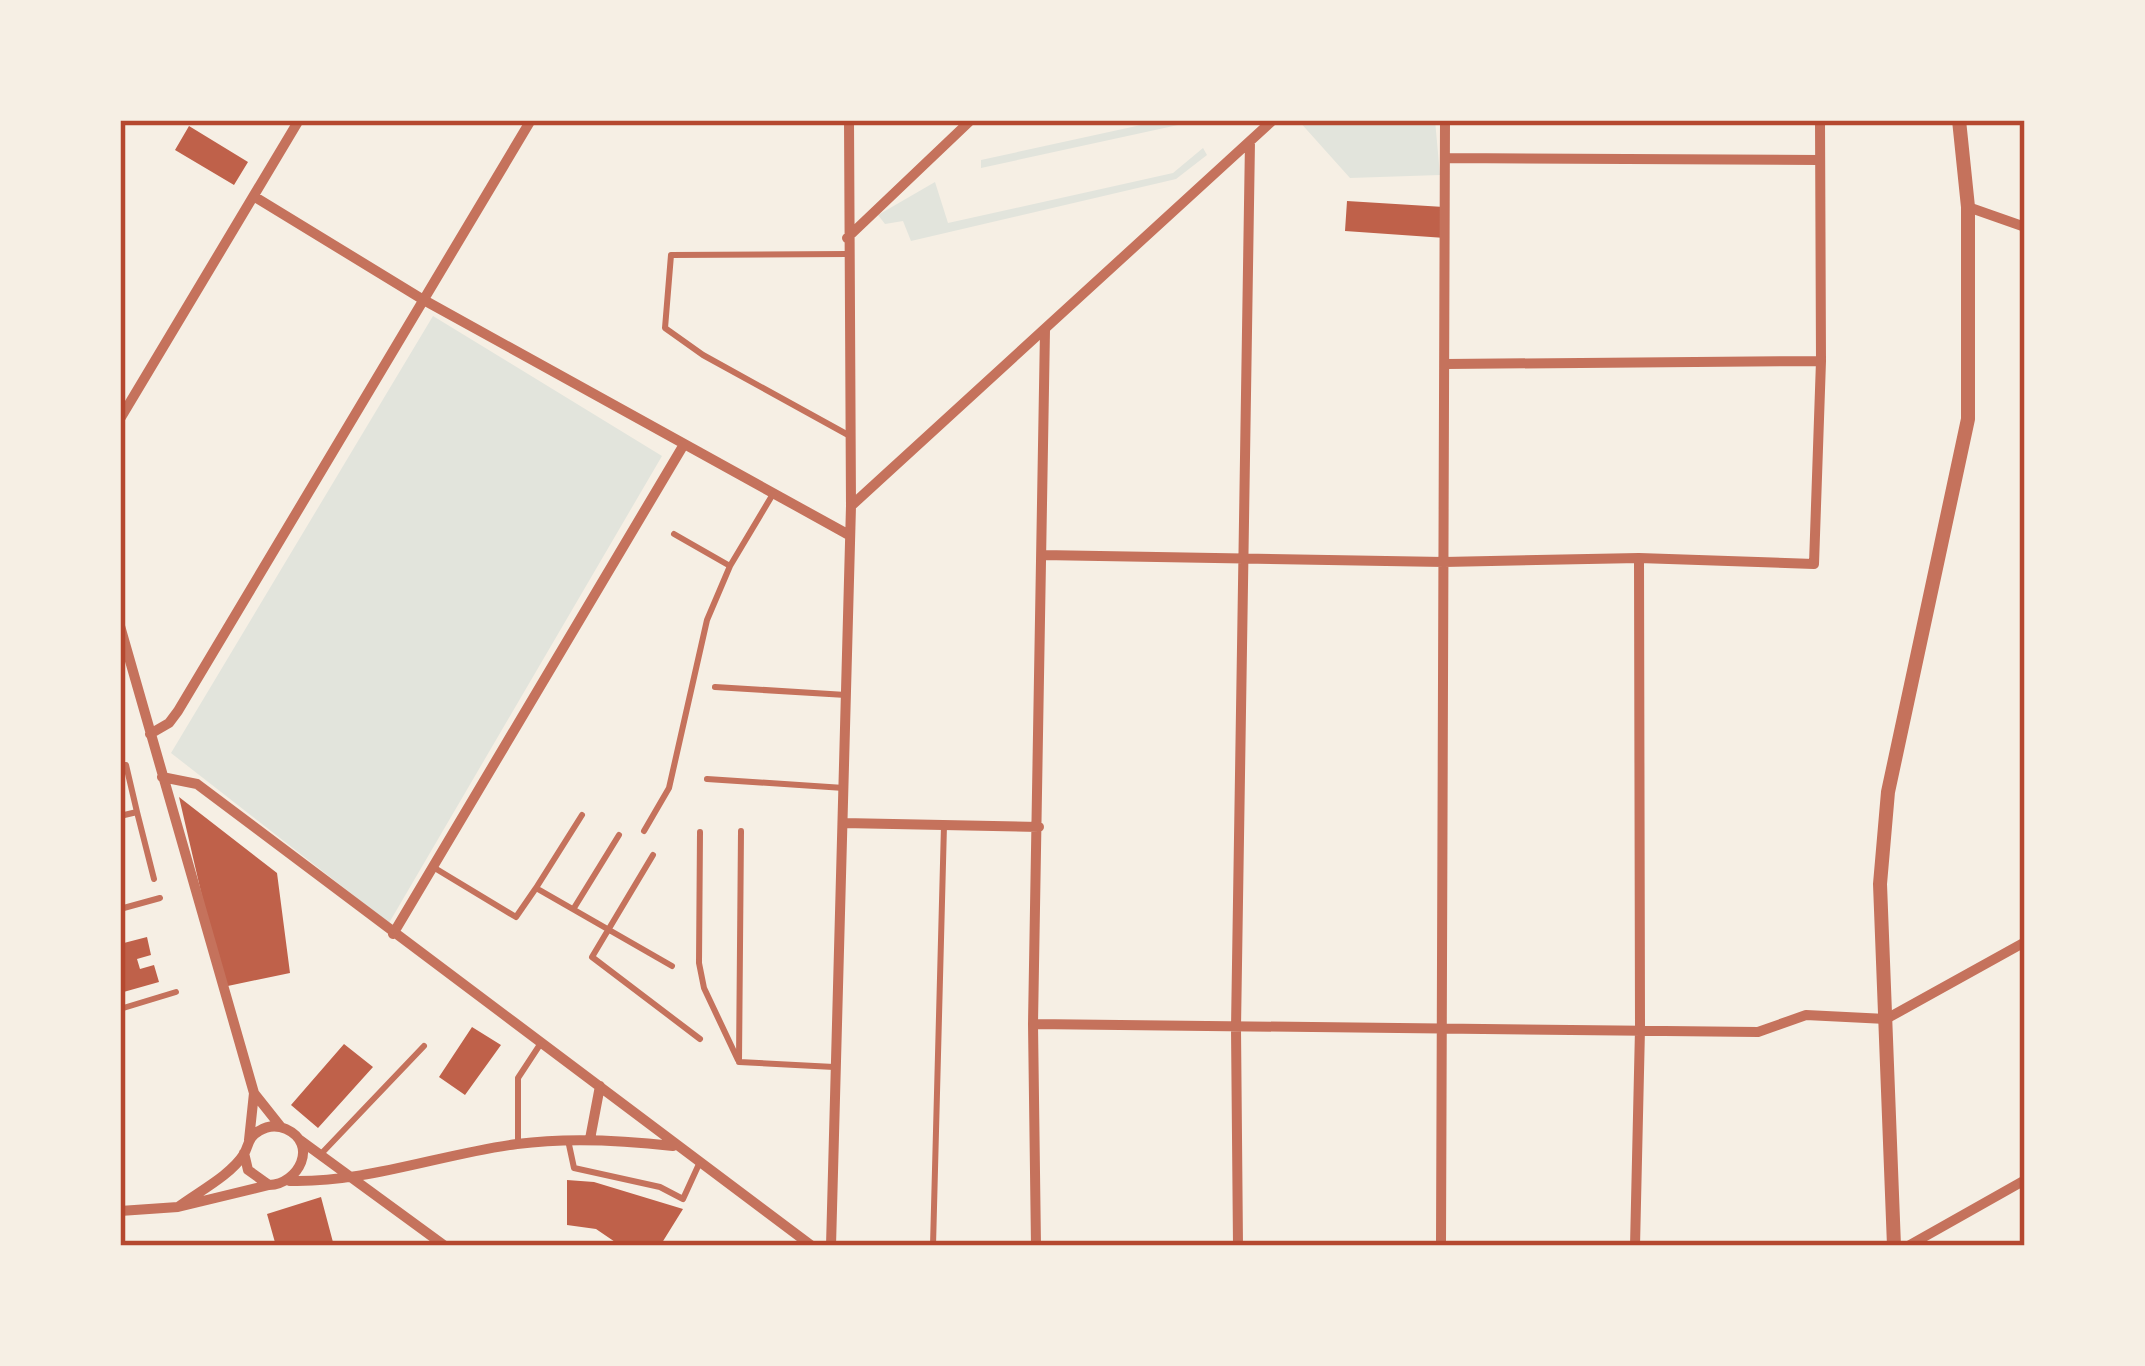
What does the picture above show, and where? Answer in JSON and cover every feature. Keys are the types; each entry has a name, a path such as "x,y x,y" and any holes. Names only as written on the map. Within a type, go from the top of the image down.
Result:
{"street":[{"path":"120,418 299,120"},
{"path":"150,734 170,723 178,711 531,120"},
{"path":"832,1246 851,506 849,120"},
{"path":"847,238 971,120"},
{"path":"851,506 1273,120"},
{"path":"1441,1246 1445,120"},
{"path":"1042,555 1444,562 1639,558 1814,564 1821,361 1820,120"},
{"path":"1894,1246 1880,884 1888,792 1968,419 1968,207 1959,120"},
{"path":"1238,1246 1236,1028 1250,141"},
{"path":"1446,158 1819,160"},
{"path":"255,197 422,298 849,535"},
{"path":"1968,207 2025,227"},
{"path":"1036,1246 1033,1024 1045,330"},
{"path":"1446,364 1821,361"},
{"path":"394,934 683,446"},
{"path":"1635,1246 1640,1029 1639,558"},
{"path":"120,626 254,1094 281,1127 445,1246"},
{"path":"162,776 197,784 812,1246"},
{"path":"843,823 1039,827"},
{"path":"1033,1024 1758,1032 1806,1015 1886,1019 2025,942"},
{"path":"590,1139 600,1086"},
{"path":"254,1094 247,1147 253,1177 268,1185"},
{"path":"178,1207 263,1129 281,1127"},
{"path":"290,1181 302,1166 297,1138"},
{"path":"120,1211 178,1207 268,1185 352,1175 518,1144 590,1139 676,1146"},
{"path":"1908,1246 2025,1180"}],"lane":[{"path":"847,254 671,255 665,328 703,356 850,436"},
{"path":"644,831 669,788 707,620 730,566 773,494"},
{"path":"674,534 730,566"},
{"path":"715,687 846,695"},
{"path":"120,766 126,765 154,880"},
{"path":"707,779 844,788"},
{"path":"120,816 137,812"},
{"path":"433,867 516,917 582,815"},
{"path":"933,1246 944,825"},
{"path":"739,1062 742,831"},
{"path":"700,832 699,963 704,988 739,1062"},
{"path":"574,908 619,835"},
{"path":"653,855 592,957 700,1039"},
{"path":"536,888 672,966"},
{"path":"120,909 160,898"},
{"path":"120,1010 176,992"},
{"path":"518,1144 518,1078 541,1043"},
{"path":"321,1154 424,1046"},
{"path":"739,1062 836,1067"},
{"path":"568,1140 574,1168 660,1186 683,1199 699,1163"}],"shaded area":[{"path":"1164,120 1201,120 981,168 981,160"},
{"path":"1298,120 1435,120 1440,175 1350,178"},
{"path":"1203,148 1207,155 1176,179 911,241 903,221 885,224 878,215 935,182 948,223 1173,173"},
{"path":"433,316 662,456 389,923 171,753"}],"building":[{"path":"189,126 248,162 234,185 175,150"},
{"path":"1347,201 1444,207 1445,238 1345,231"},
{"path":"179,797 277,873 290,973 223,987"},
{"path":"147,937 151,955 137,959 140,969 154,965 159,982 120,993 120,974 125,973 120,944"},
{"path":"472,1027 501,1045 465,1095 439,1077"},
{"path":"344,1044 373,1067 318,1128 291,1105"},
{"path":"567,1180 594,1182 683,1209 660,1246 621,1246 596,1229 567,1225"},
{"path":"321,1197 334,1246 276,1246 267,1214"}]}
